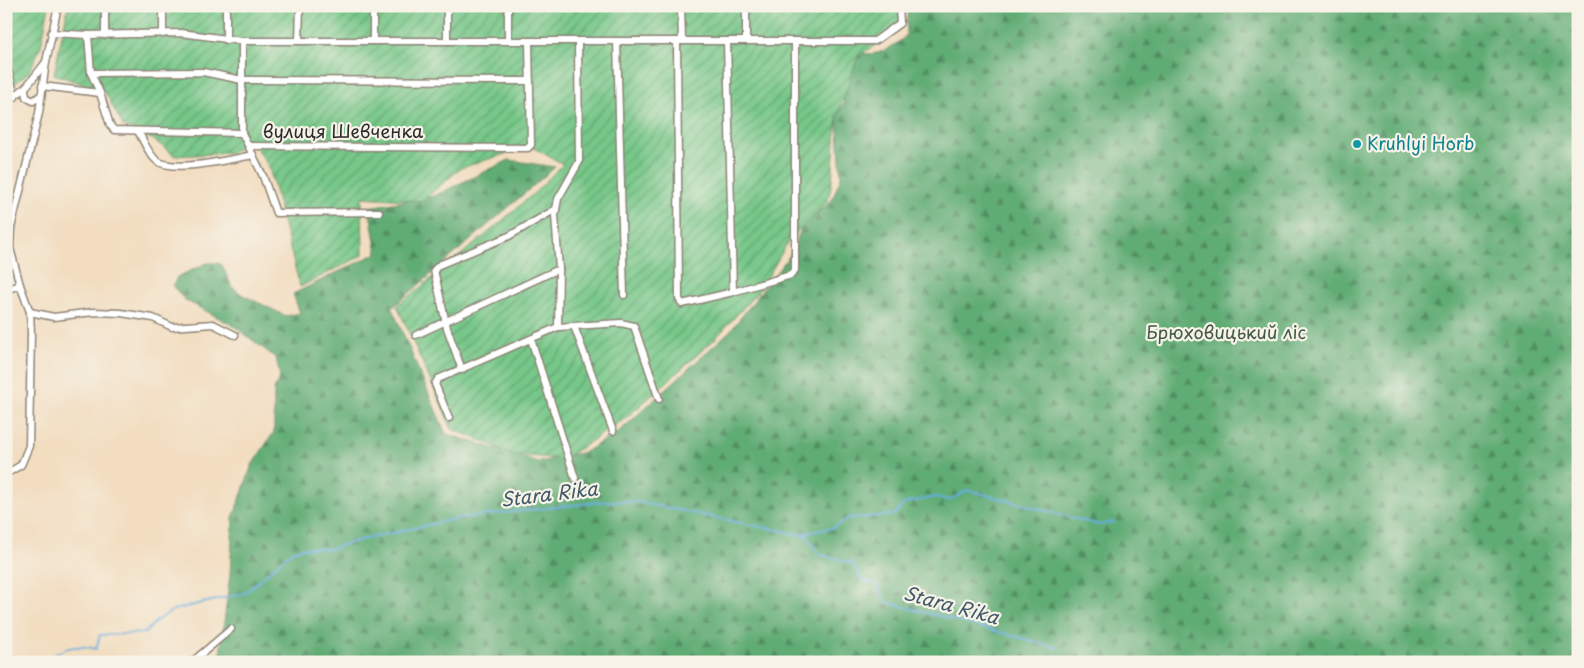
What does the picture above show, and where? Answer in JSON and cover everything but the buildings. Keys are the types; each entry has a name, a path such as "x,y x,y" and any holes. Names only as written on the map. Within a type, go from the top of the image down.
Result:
{"street":[{"path":"6,474 21,464 29,446 30,312 10,248 11,228 39,110 51,33 58,6"},
{"path":"105,6 105,34"},
{"path":"163,6 163,34"},
{"path":"226,6 226,40"},
{"path":"300,6 300,41"},
{"path":"373,6 373,41"},
{"path":"447,6 447,41"},
{"path":"508,6 508,41"},
{"path":"681,6 680,299 682,304 733,292 791,275 795,270 795,41"},
{"path":"746,6 746,41"},
{"path":"51,33 88,35 181,33 242,41 875,41 900,23 899,6"},
{"path":"88,35 91,73 100,93"},
{"path":"242,41 242,133"},
{"path":"91,73 203,72 242,80 530,80 529,41"},
{"path":"558,327 559,269 556,210 558,199 579,162 578,41"},
{"path":"617,41 624,295"},
{"path":"727,41 733,292"},
{"path":"6,62 15,97"},
{"path":"15,97 25,89 46,62"},
{"path":"33,79 39,79 42,85"},
{"name":"вулиця Шевченка","path":"100,93 110,125 114,130 242,133 249,146 528,148 531,145 530,80"},
{"path":"42,85 100,93"},
{"path":"25,89 24,93 30,100"},
{"path":"30,100 40,96"},
{"path":"6,99 15,97 30,100 37,104 39,110"},
{"path":"138,131 157,160 169,165 191,165 253,155"},
{"path":"249,146 263,176 276,213 378,212"},
{"path":"462,370 446,321 434,270 439,265 509,236 556,210"},
{"path":"416,336 559,269"},
{"path":"6,290 20,285"},
{"path":"30,312 54,317 93,312 120,313 153,318 172,327 213,324 235,335"},
{"path":"449,418 435,384 438,380 558,327 621,324 634,326 659,398"},
{"path":"574,326 613,431"},
{"path":"531,339 575,478"},
{"path":"192,662 231,629"}],"green space":[{"path":"6,6 49,6 41,46 29,72 6,91"},
{"path":"68,6 901,6 900,29 858,56 837,116 832,181 828,201 789,240 762,287 714,340 626,418 564,459 516,455 452,429 397,306 483,237 532,195 563,164 530,146 461,168 422,201 362,197 363,255 300,287 269,167 252,141 229,153 175,156 154,140 123,126 105,92 54,74"},
{"name":"Брюховицький ліс","path":"908,6 1578,6 1578,662 219,662 230,575 233,518 252,465 274,432 274,390 280,376 276,358 234,326 185,300 173,286 177,277 207,263 218,263 222,265 232,287 241,294 286,316 300,313 293,294 377,253 369,207 434,196 509,160 555,167 392,308 446,434 539,462 585,452 621,430 731,330 790,255 803,225 832,200 841,177 837,114 844,104 840,51 868,54 882,51 897,43 906,36"}],"waterway":[{"path":"802,534 832,528 849,518 894,515 905,503 936,497 950,500 968,490 1099,525 1115,522"},
{"name":"Stara Rika","path":"47,662 58,653 70,648 96,649 100,635 145,633 156,621 173,610 245,593 292,551 302,548 330,549 356,541 459,518 609,501 638,502 807,536 818,554 852,563 862,580 876,584 886,602 1059,648"}],"place":[{"name":"Kruhlyi Horb","path":"1357,144"}]}
